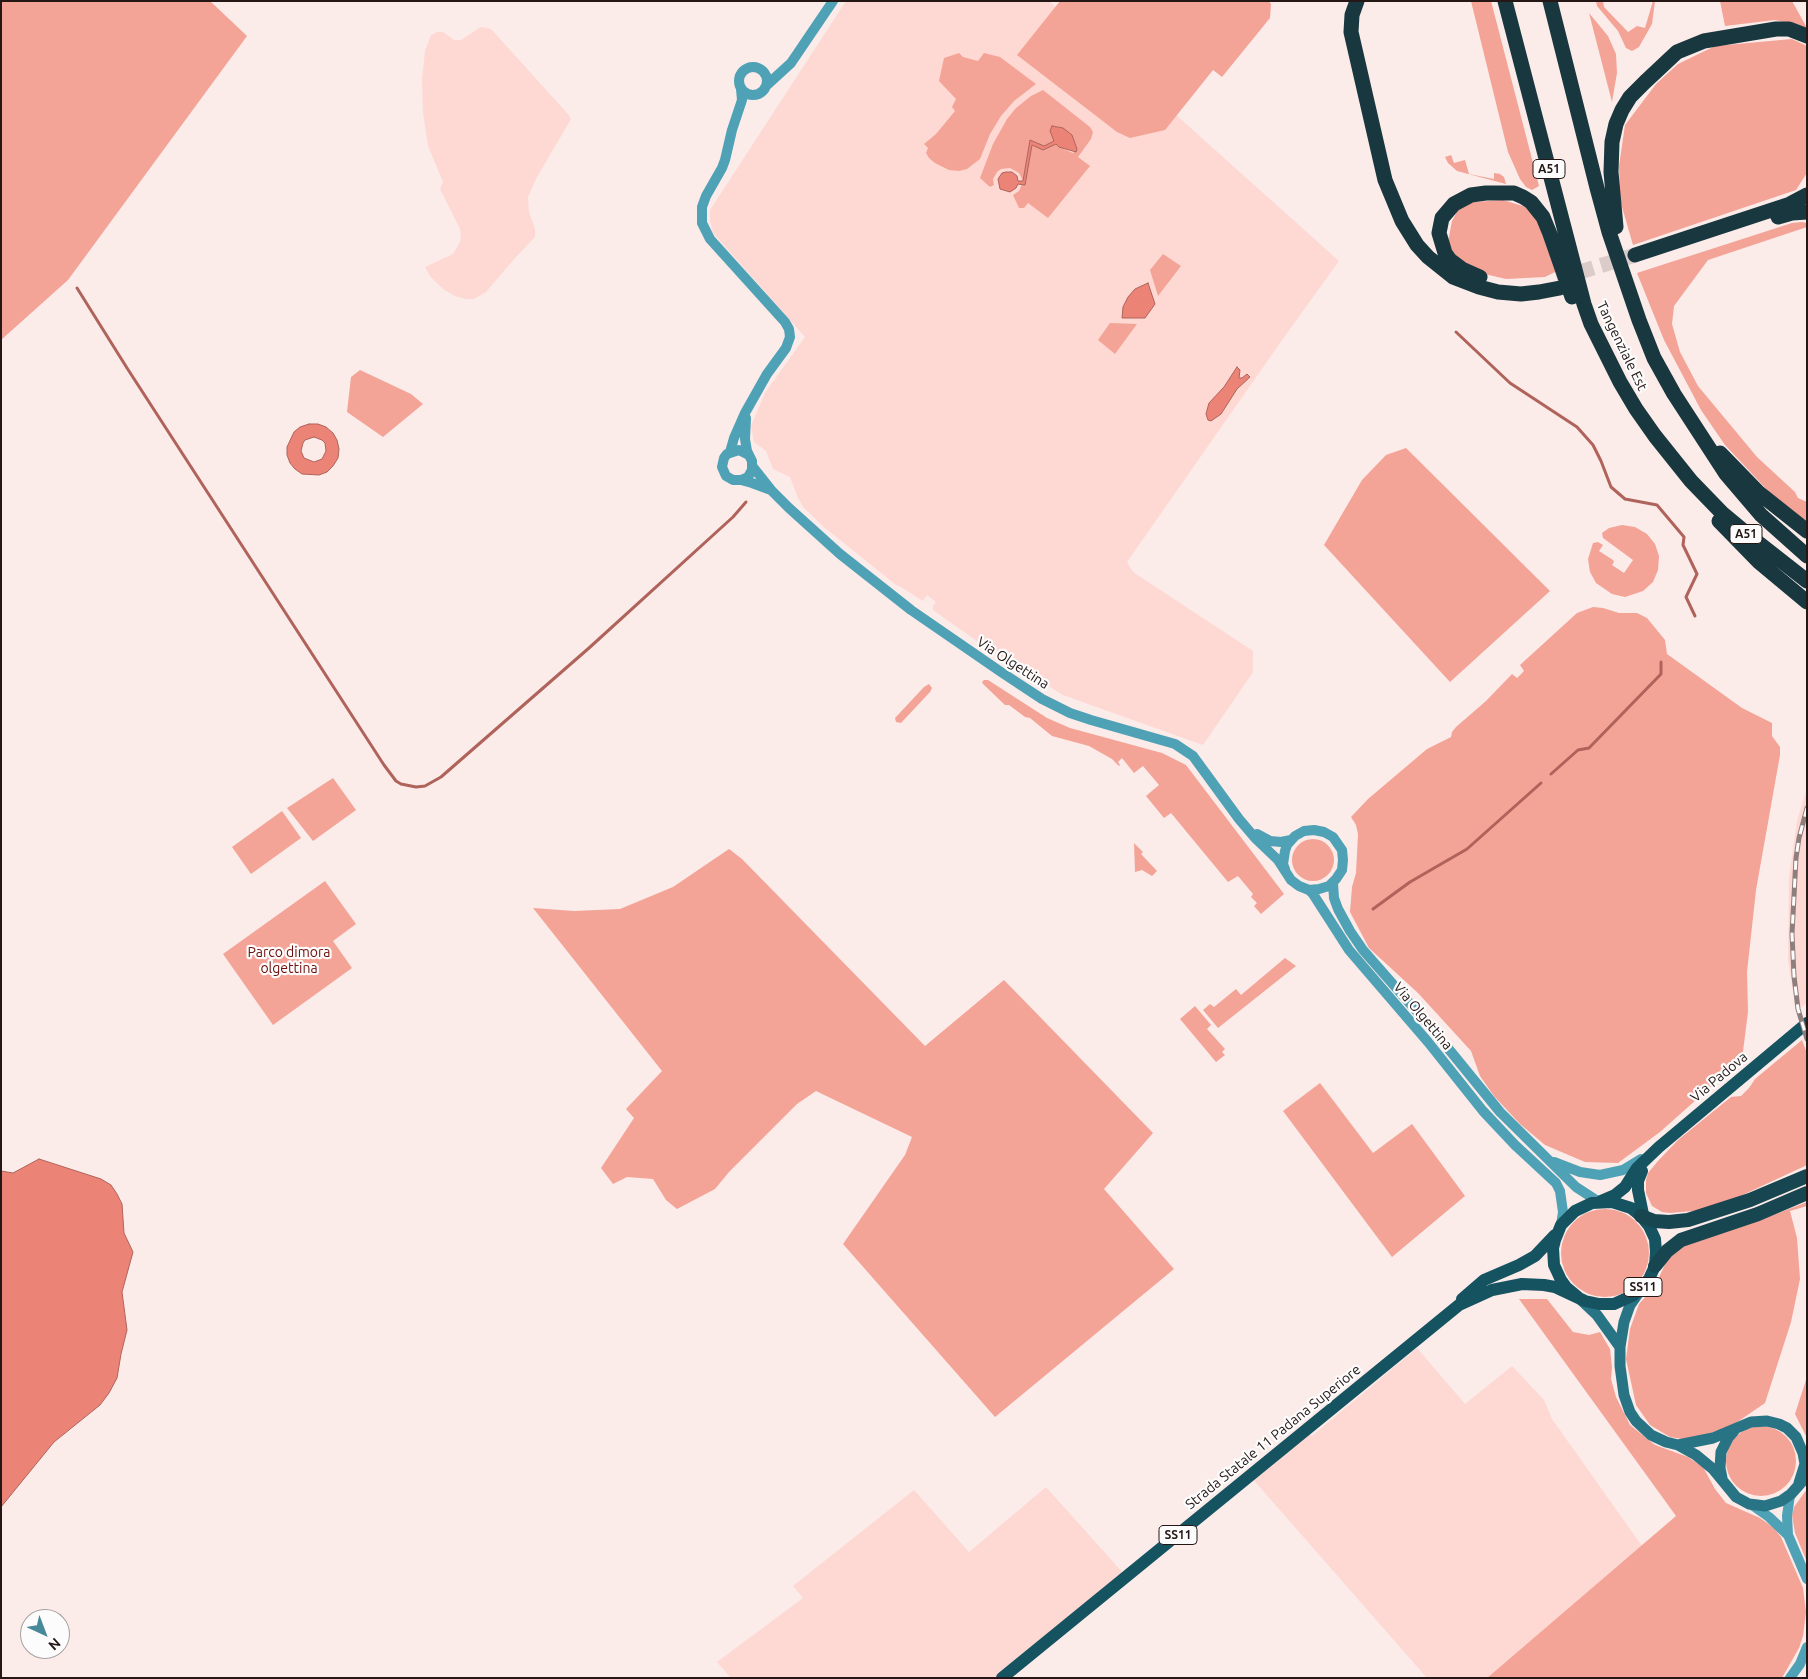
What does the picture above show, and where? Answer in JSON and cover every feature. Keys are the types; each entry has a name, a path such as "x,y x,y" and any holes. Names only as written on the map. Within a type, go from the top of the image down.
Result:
{"highway":[{"path":"1357,1 1352,15 1351,32 1385,180 1402,222 1417,244 1428,257 1453,277 1498,292 1521,294 1539,292 1559,284 1510,284 1488,280 1462,269 1450,260 1442,245 1439,230 1444,215 1457,202 1474,194 1514,194 1528,200 1545,221 1574,301 1590,332 1597,336"},
{"name":"Tangenziale Est","path":"1506,1 1587,314 1620,382 1636,410 1691,481 1744,532 1807,581"},
{"name":"Tangenziale Est","path":"1550,1 1597,188 1620,266 1654,358 1694,427 1738,490 1773,527 1807,556"},
{"path":"1620,266 1613,204 1611,158 1616,124 1630,97 1674,54 1691,45 1707,40 1776,29 1789,29 1807,36"},
{"path":"1807,195 1790,204 1636,258 1788,214 1807,212"},
{"name":"A51","path":"1694,427 1759,493 1807,531"},
{"path":"1691,481 1706,505 1728,531 1760,562 1807,602"},
{"path":"1643,1218 1669,1222 1688,1220 1744,1202 1807,1176"},
{"path":"1655,1266 1666,1252 1681,1240 1758,1214 1807,1193"}],"main road":[{"name":"Via Padova","path":"1599,1202 1615,1195 1625,1187 1637,1168 1655,1151 1807,1023"},
{"name":"Via Padova","path":"1643,1218 1638,1184 1641,1172 1655,1151"},
{"name":"Strada Statale 11 Padana Superiore","path":"1448,1314 1480,1282 1524,1262 1543,1248 1575,1211 1586,1205 1599,1202 1619,1203 1631,1208 1643,1218"},
{"name":"SS11","path":"1643,1218 1652,1232 1656,1246 1655,1266"},
{"path":"1560,1229 1554,1248 1554,1264 1566,1287 1597,1315 1620,1347"},
{"name":"Strada Statale 11 Padana Superiore","path":"1002,1678 1448,1314 1472,1298 1497,1289 1518,1285 1544,1285 1599,1304 1614,1304 1628,1299 1640,1290 1649,1279 1655,1266"},
{"path":"1640,1290 1630,1305 1624,1322 1620,1347 1623,1392 1632,1415 1652,1435 1666,1442 1678,1444 1708,1439 1752,1422 1770,1421 1786,1428 1803,1445 1805,1464 1798,1486"},
{"path":"1724,1483 1720,1468 1721,1452 1728,1438 1740,1427"},
{"path":"1678,1444 1713,1469 1736,1497 1749,1504 1759,1506 1770,1505 1781,1501 1790,1495 1807,1476"}],"street":[{"path":"741,89 746,94 761,93 791,63 833,1"},
{"path":"748,407 744,433 753,466 748,477 741,480 733,480 724,472 722,463 730,452 736,431 748,407 770,370 786,348 790,334 785,322 710,238 702,223 702,211 704,200 724,164 742,95 739,79 745,69 753,67 770,73 784,70"},
{"path":"763,71 767,79 767,85"},
{"path":"740,105 753,95"},
{"path":"730,452 742,450 749,455"},
{"name":"Via Olgettina","path":"753,466 772,491 813,531 878,585 945,634 1032,693 1075,715 1171,742 1186,750 1197,760 1248,829 1278,860 1294,884 1309,890 1349,950 1434,1049 1483,1110 1556,1183 1560,1191 1563,1218 1560,1229"},
{"name":"Via Olgettina","path":"741,480 772,491"},
{"name":"Via Olgettina","path":"1248,829 1270,841 1291,840"},
{"path":"1285,870 1283,864 1285,851 1291,840 1300,833 1314,830 1324,832 1333,837 1342,850 1342,870 1333,882 1324,888 1309,890"},
{"name":"Via Olgettina","path":"1333,882 1334,901 1356,940 1434,1031 1492,1104 1576,1187 1599,1202"},
{"path":"1550,1160 1583,1173 1605,1175 1628,1167 1655,1151"},
{"path":"1790,1495 1787,1513 1788,1535 1807,1579"},
{"path":"1749,1504 1762,1511 1788,1535"},
{"path":"1790,1678 1800,1664 1807,1647"}],"shaded area":[{"path":"846,1 1049,1 1339,261 1127,562 1133,572 1253,651 1253,672 1203,745 1063,695 1013,664 1013,660 1010,657 1005,661 933,610 936,602 927,595 923,601 896,585 824,527 804,508 790,477 773,469 766,451 754,442 751,426 765,393 805,337 713,233 710,210"},
{"path":"481,27 491,29 571,119 536,179 528,197 529,212 535,229 535,237 486,292 474,299 465,299 443,289 430,276 425,267 453,254 460,242 461,235 460,229 440,189 443,182 428,146 423,112 422,79 425,51 431,35 443,32 454,40 461,40"},
{"path":"1052,126 1063,128 1072,135 1077,149 1076,152 1059,147 1056,144 1043,150 1032,145 1025,185 1018,184 1010,192 1000,189 998,179 1002,173 1012,172 1017,176 1018,181 1023,181 1030,140 1044,146 1054,141 1050,131"},
{"path":"1148,283 1155,304 1145,318 1122,318 1123,307 1128,297 1135,289"},
{"path":"1237,367 1240,370 1239,378 1247,374 1250,377 1237,389 1221,414 1211,421 1208,420 1206,414 1209,403 1224,387"},
{"path":"318,424 326,427 333,433 339,449 338,458 327,472 319,475 302,474 290,463 287,447 294,432 300,427","holes":["314,437 325,443 326,451 322,459 314,462 304,458 301,451 305,440"]},
{"path":"1807,788 1807,1003 1796,1011 1788,960 1789,877 1797,821"},
{"path":"39,1159 101,1179 111,1185 117,1194 122,1204 124,1233 133,1252 122,1292 127,1330 117,1378 109,1393 100,1405 54,1442 1,1507 1,1171 13,1173"},
{"path":"1417,1348 1465,1404 1512,1366 1544,1400 1552,1419 1642,1546 1487,1678 1427,1678 1250,1476 1306,1430 1312,1436"},
{"path":"1046,1487 1124,1574 997,1678 731,1678 717,1662 803,1598 793,1586 914,1490 969,1552"}],"green space":[{"path":"1,1 210,1 247,36 68,280 1,340"},
{"path":"1060,1 1269,1 1271,4 1270,18 1222,77 1213,70 1165,130 1130,138 1117,132 1017,55"},
{"path":"1471,1 1491,1 1539,186 1532,190 1526,187 1520,179 1508,152"},
{"path":"1596,1 1603,1 1604,7 1628,32 1637,26 1645,28 1653,1 1655,1 1652,24 1639,47 1632,51 1626,48 1618,31 1597,6"},
{"path":"1720,1 1792,1 1807,28 1775,20 1725,26"},
{"path":"1589,13 1608,36 1616,54 1617,73 1612,102"},
{"path":"1792,39 1807,46 1807,173 1796,190 1633,245 1620,200 1619,166 1625,125 1656,84 1678,64 1715,46"},
{"path":"959,53 963,57 978,61 984,53 1000,57 1036,84 1014,101 1001,116 990,134 980,159 967,169 959,171 949,170 935,163 926,153 928,148 924,144 936,134 955,111 952,107 956,99 939,81 944,58"},
{"path":"1043,90 1090,127 1093,132 1091,139 1078,157 1090,166 1048,218 1028,203 1024,208 1019,208 1013,195 1019,191 1022,184 1025,185 1032,145 1043,150 1056,143 1059,147 1073,153 1077,149 1072,135 1044,146 1030,141 1023,181 1019,173 1010,168 1001,169 997,172 993,179 994,185 990,187 980,178 993,144 1007,119 1016,108 1031,96"},
{"path":"1451,155 1454,163 1465,160 1469,174 1494,179 1494,173 1500,174 1504,177 1506,184 1457,171 1448,163 1445,157"},
{"path":"1503,200 1526,207 1535,214 1557,271 1545,277 1506,279 1476,272 1453,253 1448,242 1452,221 1458,210 1473,202"},
{"path":"1792,223 1807,223 1807,227 1708,260 1674,306 1672,324 1680,352 1698,386 1757,457 1795,492 1798,498 1807,502 1807,525 1786,510 1725,445 1701,410 1664,340 1637,273"},
{"path":"1163,254 1181,266 1158,296 1150,270"},
{"path":"1110,323 1137,324 1115,354 1098,340"},
{"path":"360,370 411,394 423,404 383,437 347,412 351,377"},
{"path":"1406,448 1550,591 1450,682 1324,545 1362,480 1386,455"},
{"path":"1622,525 1635,527 1647,534 1655,544 1659,556 1658,570 1653,582 1643,591 1625,597 1612,594 1596,583 1590,572 1588,559 1593,543 1598,542 1603,545 1599,551 1613,560 1612,565 1624,573 1633,560 1603,538 1602,533 1609,528"},
{"path":"1593,607 1619,613 1637,613 1647,618 1665,640 1667,654 1742,708 1772,723 1772,736 1780,747 1756,890 1747,972 1748,1012 1742,1059 1660,1132 1618,1163 1585,1162 1545,1145 1520,1124 1494,1096 1480,1076 1471,1051 1418,993 1369,948 1350,912 1352,887 1356,873 1358,834 1356,825 1351,817 1368,799 1427,749 1451,737 1456,727 1486,701 1512,674 1517,678 1524,671 1520,665 1577,613"},
{"path":"984,680 988,680 1047,718 1070,728 1162,753 1186,765 1284,894 1261,914 1254,906 1257,903 1251,897 1253,894 1238,876 1228,882 1171,813 1164,818 1146,796 1159,785 1143,766 1134,773 1122,758 1118,762 1119,766 1112,759 1089,746 1052,736 1030,718 1025,717 1009,705 1005,705 983,684"},
{"path":"929,684 932,688 930,692 901,723 896,722 895,718"},
{"path":"333,778 356,810 313,841 287,808"},
{"path":"282,811 301,838 251,874 232,847"},
{"path":"1313,839 1328,845 1334,860 1328,875 1313,881 1298,875 1292,860 1298,845"},
{"path":"1134,843 1143,852 1141,854 1157,871 1152,876 1142,870 1135,872"},
{"path":"729,849 742,859 925,1046 1004,980 1153,1133 1104,1189 1174,1269 995,1417 843,1244 905,1155 912,1137 816,1091 797,1104 729,1172 715,1189 677,1209 666,1200 653,1179 627,1177 613,1184 601,1168 634,1118 626,1109 662,1071 533,908 574,911 620,909 673,887"},
{"name":"Parco dimora olgettina","path":"325,881 356,924 333,941 352,968 273,1025 223,954"},
{"path":"1285,958 1296,966 1218,1028 1203,1010 1210,1004 1214,1007 1236,989 1241,995"},
{"path":"1195,1006 1211,1025 1207,1029 1225,1049 1222,1052 1225,1055 1216,1062 1180,1019"},
{"path":"1802,1040 1807,1053 1807,1165 1734,1199 1704,1210 1670,1213 1662,1212 1652,1206 1646,1193 1646,1180 1648,1173 1658,1161 1678,1140 1731,1097 1741,1096 1755,1079"},
{"path":"1320,1083 1373,1153 1412,1124 1465,1196 1392,1257 1283,1111"},
{"path":"1807,1202 1807,1206 1790,1211 1797,1238 1800,1279 1791,1322 1765,1403 1730,1427 1688,1440 1670,1437 1650,1425 1636,1405 1626,1359 1630,1329 1639,1304 1655,1286 1667,1260 1685,1244"},
{"path":"1605,1209 1622,1212 1630,1216 1642,1228 1646,1236 1649,1253 1646,1270 1642,1278 1630,1290 1622,1294 1605,1297 1588,1294 1580,1290 1568,1278 1564,1270 1561,1253 1564,1236 1568,1228 1580,1216 1588,1212"},
{"path":"1519,1299 1547,1299 1573,1332 1589,1335 1600,1332 1610,1349 1611,1379 1616,1397 1630,1425 1655,1445 1688,1457 1703,1467 1715,1489 1726,1503 1760,1518 1774,1528 1781,1537 1803,1588 1806,1612 1803,1636 1799,1648 1782,1678 1487,1678 1676,1516"},
{"path":"1807,1377 1807,1438 1795,1414"},
{"path":"1761,1426 1774,1429 1786,1436 1793,1448 1796,1461 1793,1474 1786,1486 1774,1493 1761,1496 1748,1493 1736,1486 1729,1474 1726,1461 1729,1448 1736,1436 1748,1429"},
{"path":"1807,1489 1807,1562 1795,1533 1792,1515 1794,1507"}],"waterway":[{"path":"77,288 384,765 396,781 401,784 416,787 425,786 441,777 589,648 733,517 746,502"},
{"path":"1456,332 1510,383 1577,427 1593,445 1611,487 1625,499 1657,505 1684,537 1683,545 1697,574 1686,597 1695,616"},
{"path":"1551,774 1578,750 1589,748 1661,674 1661,662"},
{"path":"1373,909 1410,882 1467,849 1541,783"}],"tunnel":[{"path":"1557,279 1635,255"}],"railway":[{"path":"1807,808 1796,858 1792,934 1798,1009 1807,1039"}]}
